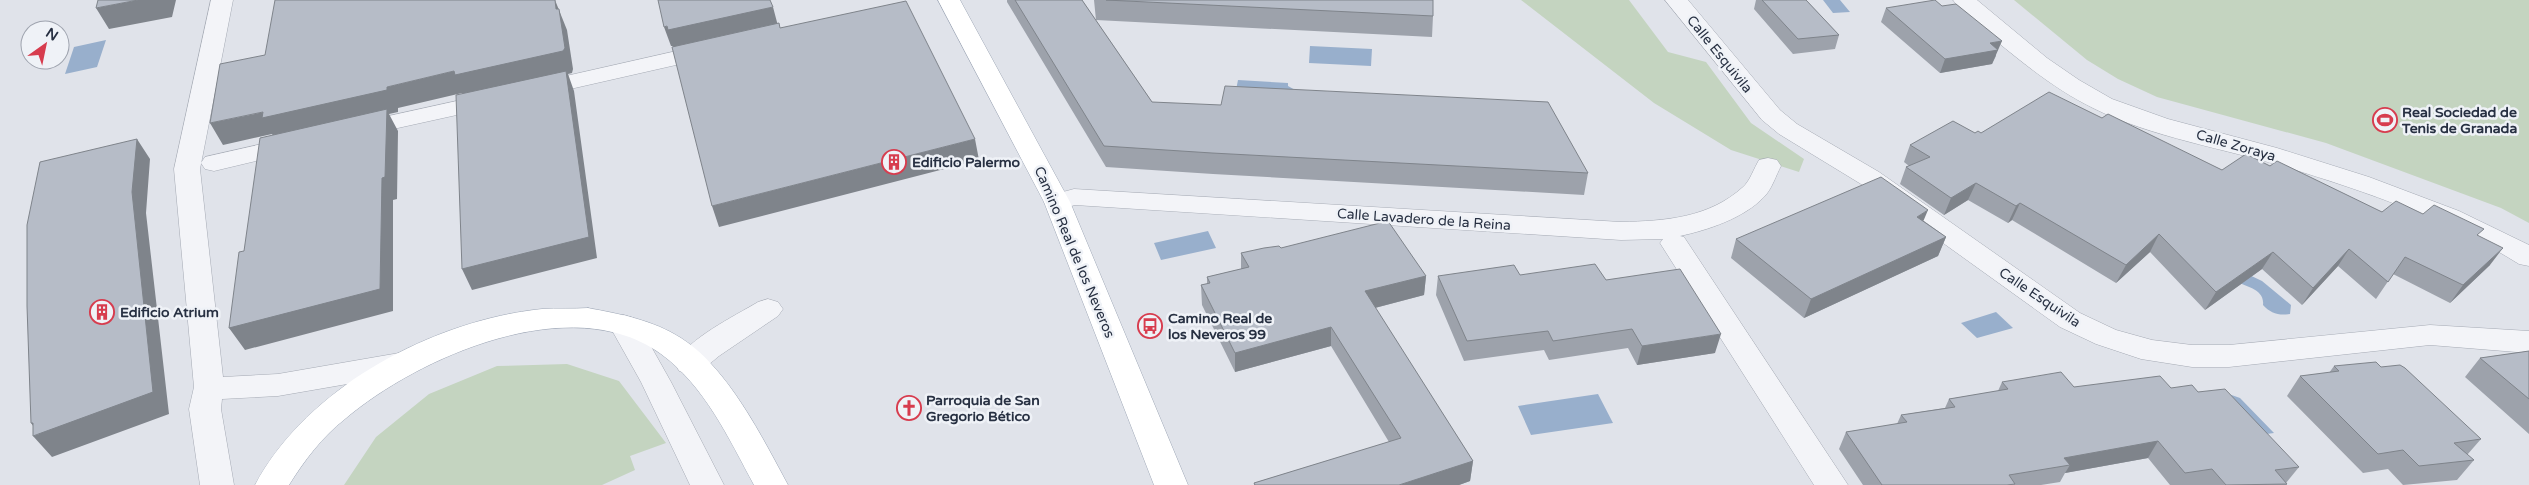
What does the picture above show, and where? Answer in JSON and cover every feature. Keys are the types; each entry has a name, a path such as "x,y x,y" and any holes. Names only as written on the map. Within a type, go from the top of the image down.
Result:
{"main road":[{"name":"Camino Real de los Neveros","path":"950,0 1057,202 1171,485"},
{"path":"272,485 297,447 333,410 405,363 451,342 500,327 562,320 606,322 624,325 650,334 672,346 711,386 772,485"}],"street":[{"path":"217,485 205,409 209,387 187,169 222,0"},
{"name":"Calle Esquivila","path":"1676,0 1770,115 1788,129 1870,178 2070,320 2106,337 2152,351 2201,356 2229,356 2430,335 2529,342"},
{"name":"Calle Zoraya","path":"1964,0 1981,16 2054,72 2087,95 2120,111 2265,153 2400,197 2451,217 2529,257"},
{"path":"214,163 729,46"},
{"name":"Calle Lavadero de la Reina","path":"1057,202 1074,197 1621,231 1665,230 1700,223 1728,209 1755,191 1768,166"},
{"path":"1674,242 1832,485"},
{"path":"690,363 708,348 768,309"},
{"path":"624,325 656,382 707,485"},
{"path":"209,387 234,390 275,387 348,371 405,363"}],"green space":[{"path":"1521,0 1629,0 1668,52 1706,62 1751,123 1804,159 1799,172 1731,150 1654,103"},
{"name":"Real Sociedad de Tenis de Granada","path":"2014,0 2529,0 2529,223 2501,208 2326,143 2157,97 2118,79 2087,60"},
{"path":"567,364 619,381 666,443 630,456 635,470 602,485 344,485 376,437 429,394 497,366"}],"water":[{"path":"1823,0 1840,0 1850,12 1833,13"},
{"path":"106,40 97,67 65,74 66,70 70,70 70,59 74,47"},
{"path":"1310,46 1372,49 1371,66 1309,63"},
{"path":"1238,80 1288,83 1288,86 1297,91 1235,95"},
{"path":"1208,231 1216,248 1161,260 1154,243"},
{"path":"2243,272 2262,281 2291,305 2290,314 2282,315 2269,310 2263,305 2263,299 2257,291 2234,280"},
{"path":"1996,312 2013,328 1977,338 1961,323"},
{"path":"2223,392 2240,398 2274,433 2251,436"},
{"path":"1598,394 1613,423 1531,435 1518,406"}],"building":[{"path":"98,0 138,0 96,8"},
{"path":"275,0 555,0 556,9 559,9 565,48 563,51 455,75 454,71 387,87 387,90 262,118 263,112 210,123 220,64 265,55"},
{"path":"658,0 770,0 773,7 668,30 667,26 664,27"},
{"path":"1015,0 1082,0 1152,102 1221,105 1225,86 1548,102 1588,173 1104,146"},
{"path":"1106,0 1433,0 1433,16"},
{"path":"1762,0 1806,0 1839,35 1798,39"},
{"path":"1935,0 1942,6 1956,4 2002,41 1990,43 1998,50 1945,59 1886,8"},
{"path":"906,1 975,139 712,206 672,47 779,23 780,28"},
{"path":"566,71 589,237 462,269 456,95"},
{"path":"2049,92 2102,118 2108,114 2222,170 2246,154 2270,166 2277,161 2382,212 2396,201 2423,214 2434,205 2484,229 2477,235 2503,248 2463,285 2405,257 2388,282 2349,249 2313,288 2273,252 2216,292 2159,234 2126,265 2020,203 2016,206 1976,183 1951,198 1906,167 1930,157 1910,145 1953,121 1975,133 1978,131 1981,133"},
{"path":"387,109 385,177 382,178 380,289 229,328 239,252 244,251 260,138"},
{"name":"Edificio Atrium","path":"137,139 132,192 153,392 33,436 27,306 27,225 40,162"},
{"path":"1881,177 1928,210 1917,217 1946,237 1811,299 1736,239"},
{"path":"1388,221 1426,276 1365,291 1473,461 1399,485 1255,485 1254,483 1401,438 1331,327 1235,353 1201,285 1210,283 1207,277 1249,267 1241,253 1279,246 1281,248"},
{"path":"1595,264 1606,280 1680,269 1721,334 1642,346 1632,329 1553,341 1548,331 1467,341 1438,276 1514,265 1520,275"},
{"path":"2529,351 2529,399 2480,358"},
{"path":"2376,362 2381,367 2400,365 2405,368 2481,439 2454,443 2474,460 2419,466 2403,450 2378,454 2300,376 2339,371 2334,366"},
{"path":"2061,372 2074,387 2160,376 2171,388 2192,385 2198,392 2225,389 2299,467 2275,470 2287,484 2226,485 2212,469 2185,473 2158,441 2064,458 2070,465 2009,475 2015,484 1882,485 1846,432 1907,422 1901,415 1955,407 1949,399 2008,389 2002,382"}],"place":[{"name":"Real Sociedad de Tenis de Granada","path":"2385,120"},
{"name":"Edificio Palermo","path":"894,162"},
{"name":"Edificio Atrium","path":"102,312"},
{"name":"Camino Real de los Neveros 99","path":"1150,326"},
{"name":"Parroquia de San Gregorio Bético","path":"909,408"}]}
